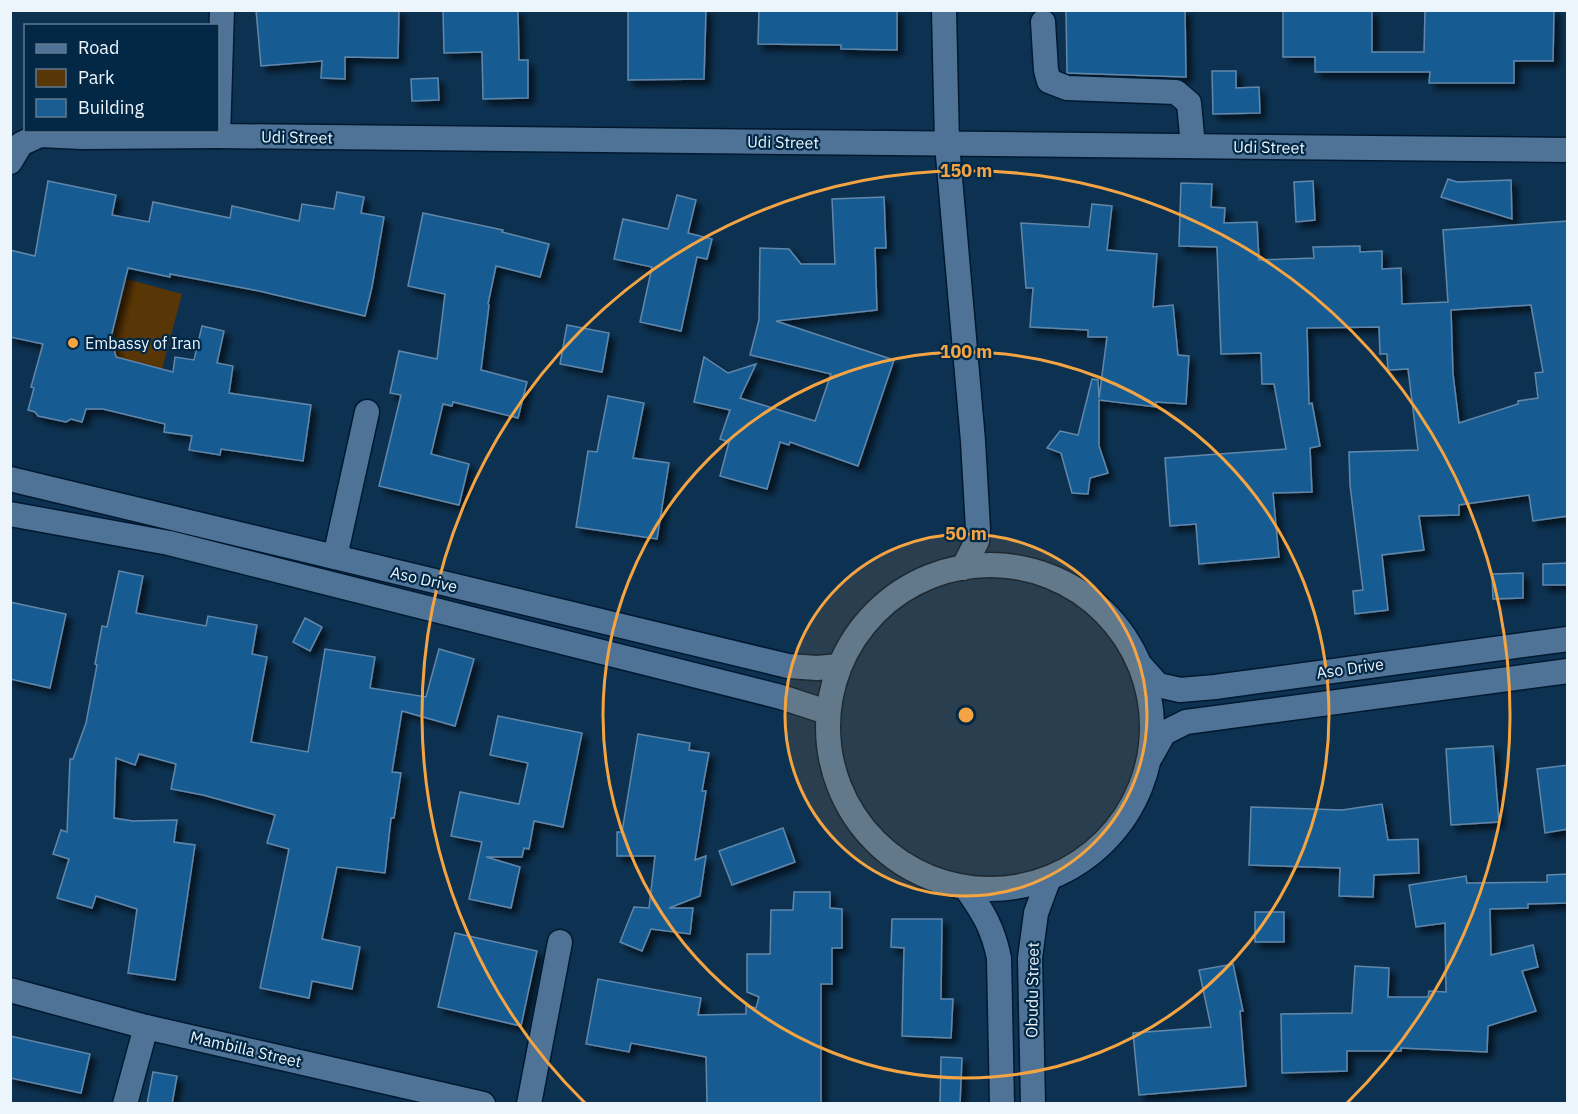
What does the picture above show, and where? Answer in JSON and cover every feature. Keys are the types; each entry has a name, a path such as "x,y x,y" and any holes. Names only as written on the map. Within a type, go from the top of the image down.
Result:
{"street":[{"path":"219,104 222,10"},
{"path":"944,10 947,144 973,441 978,529 977,541 963,568"},
{"path":"1043,22 1046,70 1049,81 1067,88 1176,92 1189,103 1193,146"},
{"path":"218,132 218,136"},
{"name":"Udi Street","path":"14,145 40,135 1568,150"},
{"path":"334,557 367,412"},
{"name":"Aso Drive","path":"10,478 788,666 818,668 839,666"},
{"name":"Aso Drive","path":"10,514 169,543 782,697 827,712"},
{"path":"982,565 1015,567 1048,575 1077,590 1104,611 1125,636 1141,665 1150,694 1153,725 1151,756 1142,788 1126,817 1105,843 1079,864 1049,878 1017,888 984,890 966,888 920,874 891,857 867,834 848,807 834,777 827,745 827,712 834,679 847,649 866,622 890,599 918,582 949,570 982,565"},
{"name":"Aso Drive","path":"1141,665 1158,685 1180,690 1568,639"},
{"name":"Aso Drive","path":"1151,756 1164,733 1186,722 1568,671"},
{"name":"Obudu Street","path":"1033,1104 1030,958 1036,913 1049,878"},
{"name":"Obudu Street","path":"966,888 987,918 999,958 1002,1104"},
{"path":"529,1104 560,942"},
{"name":"Mambilla Street","path":"10,990 146,1027 483,1104"},
{"path":"125,1104 146,1027"}],"green space":[{"path":"86,268 182,294 149,418 153,366 130,361 54,364 39,359 42,339 111,336 123,287 100,281"}],"building":[{"path":"256,10 399,10 398,58 345,57 345,79 321,78 322,61 261,66"},
{"path":"443,10 518,10 519,60 528,60 528,98 483,99 482,52 444,53"},
{"path":"628,10 706,10 704,79 628,80"},
{"path":"759,10 897,10 897,50 841,49 841,45 758,44"},
{"path":"1066,10 1185,10 1186,77 1067,73"},
{"path":"1283,10 1372,10 1372,52 1424,52 1425,10 1554,10 1553,61 1514,61 1514,83 1429,83 1430,72 1315,72 1315,57 1283,57"},
{"path":"1212,71 1236,71 1236,88 1259,87 1260,113 1213,114"},
{"path":"438,78 439,100 412,101 411,79"},
{"path":"1448,179 1457,182 1511,180 1512,219 1441,197"},
{"path":"48,181 116,195 112,215 149,222 153,202 230,218 232,206 299,221 302,204 334,209 337,192 364,197 361,213 384,217 365,316 259,291 128,268 111,337 116,357 173,372 175,357 194,360 202,326 224,331 217,363 233,366 229,393 311,405 303,461 221,449 220,455 189,450 192,436 164,432 165,424 103,409 86,409 82,422 71,419 66,422 38,416 35,412 28,410 34,388 31,387 43,344 10,337 10,250 35,256"},
{"path":"1313,181 1315,220 1296,222 1294,182"},
{"path":"1181,183 1212,184 1211,207 1225,208 1224,223 1257,222 1259,260 1314,258 1313,247 1360,246 1360,252 1382,251 1382,269 1401,268 1402,304 1448,302 1443,230 1568,221 1568,516 1533,521 1529,495 1459,505 1459,515 1419,516 1424,550 1382,555 1388,610 1355,614 1353,591 1363,590 1350,485 1349,452 1418,450 1408,369 1388,370 1387,354 1380,354 1379,327 1307,328 1309,404 1312,403 1320,446 1310,448 1312,492 1273,493 1279,557 1199,564 1196,524 1170,526 1165,458 1286,449 1274,384 1262,384 1261,353 1221,354 1217,247 1179,246","holes":["1531,305 1543,372 1535,373 1538,398 1518,401 1518,404 1459,423 1453,374 1451,310"]},
{"path":"677,195 696,200 688,233 712,239 707,259 697,257 681,331 640,322 652,267 614,259 623,219 668,229"},
{"path":"884,197 886,248 875,248 877,310 776,321 894,360 858,466 790,442 789,445 780,442 767,489 720,476 729,442 720,439 730,410 694,402 704,357 728,373 756,364 740,398 815,421 831,374 750,355 759,320 760,248 789,249 801,264 835,264 832,199"},
{"path":"1092,204 1112,206 1107,250 1157,254 1153,307 1173,305 1178,355 1189,356 1186,404 1156,402 1156,407 1099,400 1099,446 1108,473 1090,478 1088,494 1072,493 1061,453 1047,448 1060,431 1078,435 1092,379 1098,380 1099,398 1107,337 1088,337 1088,330 1030,327 1033,288 1026,288 1021,223 1089,227"},
{"path":"423,213 503,230 502,232 549,244 540,277 496,266 488,304 481,370 527,382 518,418 453,402 452,406 443,404 431,454 469,464 459,505 379,486 401,395 390,393 399,351 437,359 445,294 408,286"},
{"path":"567,325 609,333 602,372 560,364"},
{"path":"608,396 644,403 633,458 669,463 657,539 576,527 588,451 597,452"},
{"path":"1568,563 1568,585 1543,585 1543,564"},
{"path":"119,571 143,576 136,613 206,626 208,616 257,625 252,654 267,657 251,742 308,752 325,649 375,657 370,688 426,697 439,649 474,659 455,726 402,711 392,772 401,773 394,818 391,818 385,873 337,867 322,939 360,947 352,989 312,981 309,998 260,988 289,849 267,843 275,815 203,795 171,789 176,764 139,754 135,765 116,758 114,818 133,821 177,820 174,842 195,845 175,980 128,973 137,909 96,896 92,908 57,898 69,859 53,854 61,830 67,832 70,759 73,759 86,723 102,626 107,627"},
{"path":"1523,573 1523,598 1493,599 1492,574"},
{"path":"10,602 66,614 50,688 10,679"},
{"path":"305,618 322,627 310,651 293,642"},
{"path":"498,716 582,733 563,827 534,821 529,849 524,848 522,857 486,857 520,867 511,908 469,899 482,842 451,836 460,792 519,804 528,763 490,755"},
{"path":"638,734 690,743 689,750 709,753 702,791 706,791 695,860 706,856 700,896 669,908 693,908 690,934 651,929 642,951 620,942 634,907 649,908 655,856 617,856 617,832 622,832"},
{"path":"1493,746 1499,822 1451,825 1446,749"},
{"path":"1568,765 1568,829 1545,833 1537,769"},
{"path":"1382,804 1388,840 1418,839 1419,873 1374,875 1373,897 1339,896 1340,868 1249,865 1251,807 1342,810"},
{"path":"783,828 795,862 732,885 719,851"},
{"path":"1568,874 1568,903 1528,904 1528,908 1490,909 1491,955 1533,945 1538,967 1522,971 1536,1011 1488,1026 1487,1052 1401,1048 1401,1051 1347,1051 1347,1071 1282,1073 1281,1014 1352,1013 1355,966 1389,968 1388,997 1428,997 1429,991 1446,992 1445,923 1416,927 1409,885 1466,876 1467,883 1547,882 1547,875"},
{"path":"794,892 830,892 830,908 842,909 842,948 832,948 832,984 821,984 821,1104 707,1104 706,1057 631,1043 629,1052 586,1044 598,979 701,998 698,1015 746,1014 746,1006 756,1008 759,997 747,992 747,954 770,954 771,910 793,910"},
{"path":"1255,912 1284,912 1284,942 1255,942"},
{"path":"892,919 942,919 941,999 953,999 951,1038 902,1036 904,948 891,947"},
{"path":"455,933 537,951 521,1026 438,1007"},
{"path":"1233,964 1243,1011 1240,1011 1246,1086 1139,1095 1133,1033 1211,1027 1199,970"},
{"path":"10,1036 90,1054 81,1093 10,1078"},
{"path":"941,1057 962,1058 960,1104 940,1104"},
{"path":"153,1072 177,1076 172,1104 147,1104"}],"place":[{"name":"Embassy of Iran","path":"73,343"}]}
